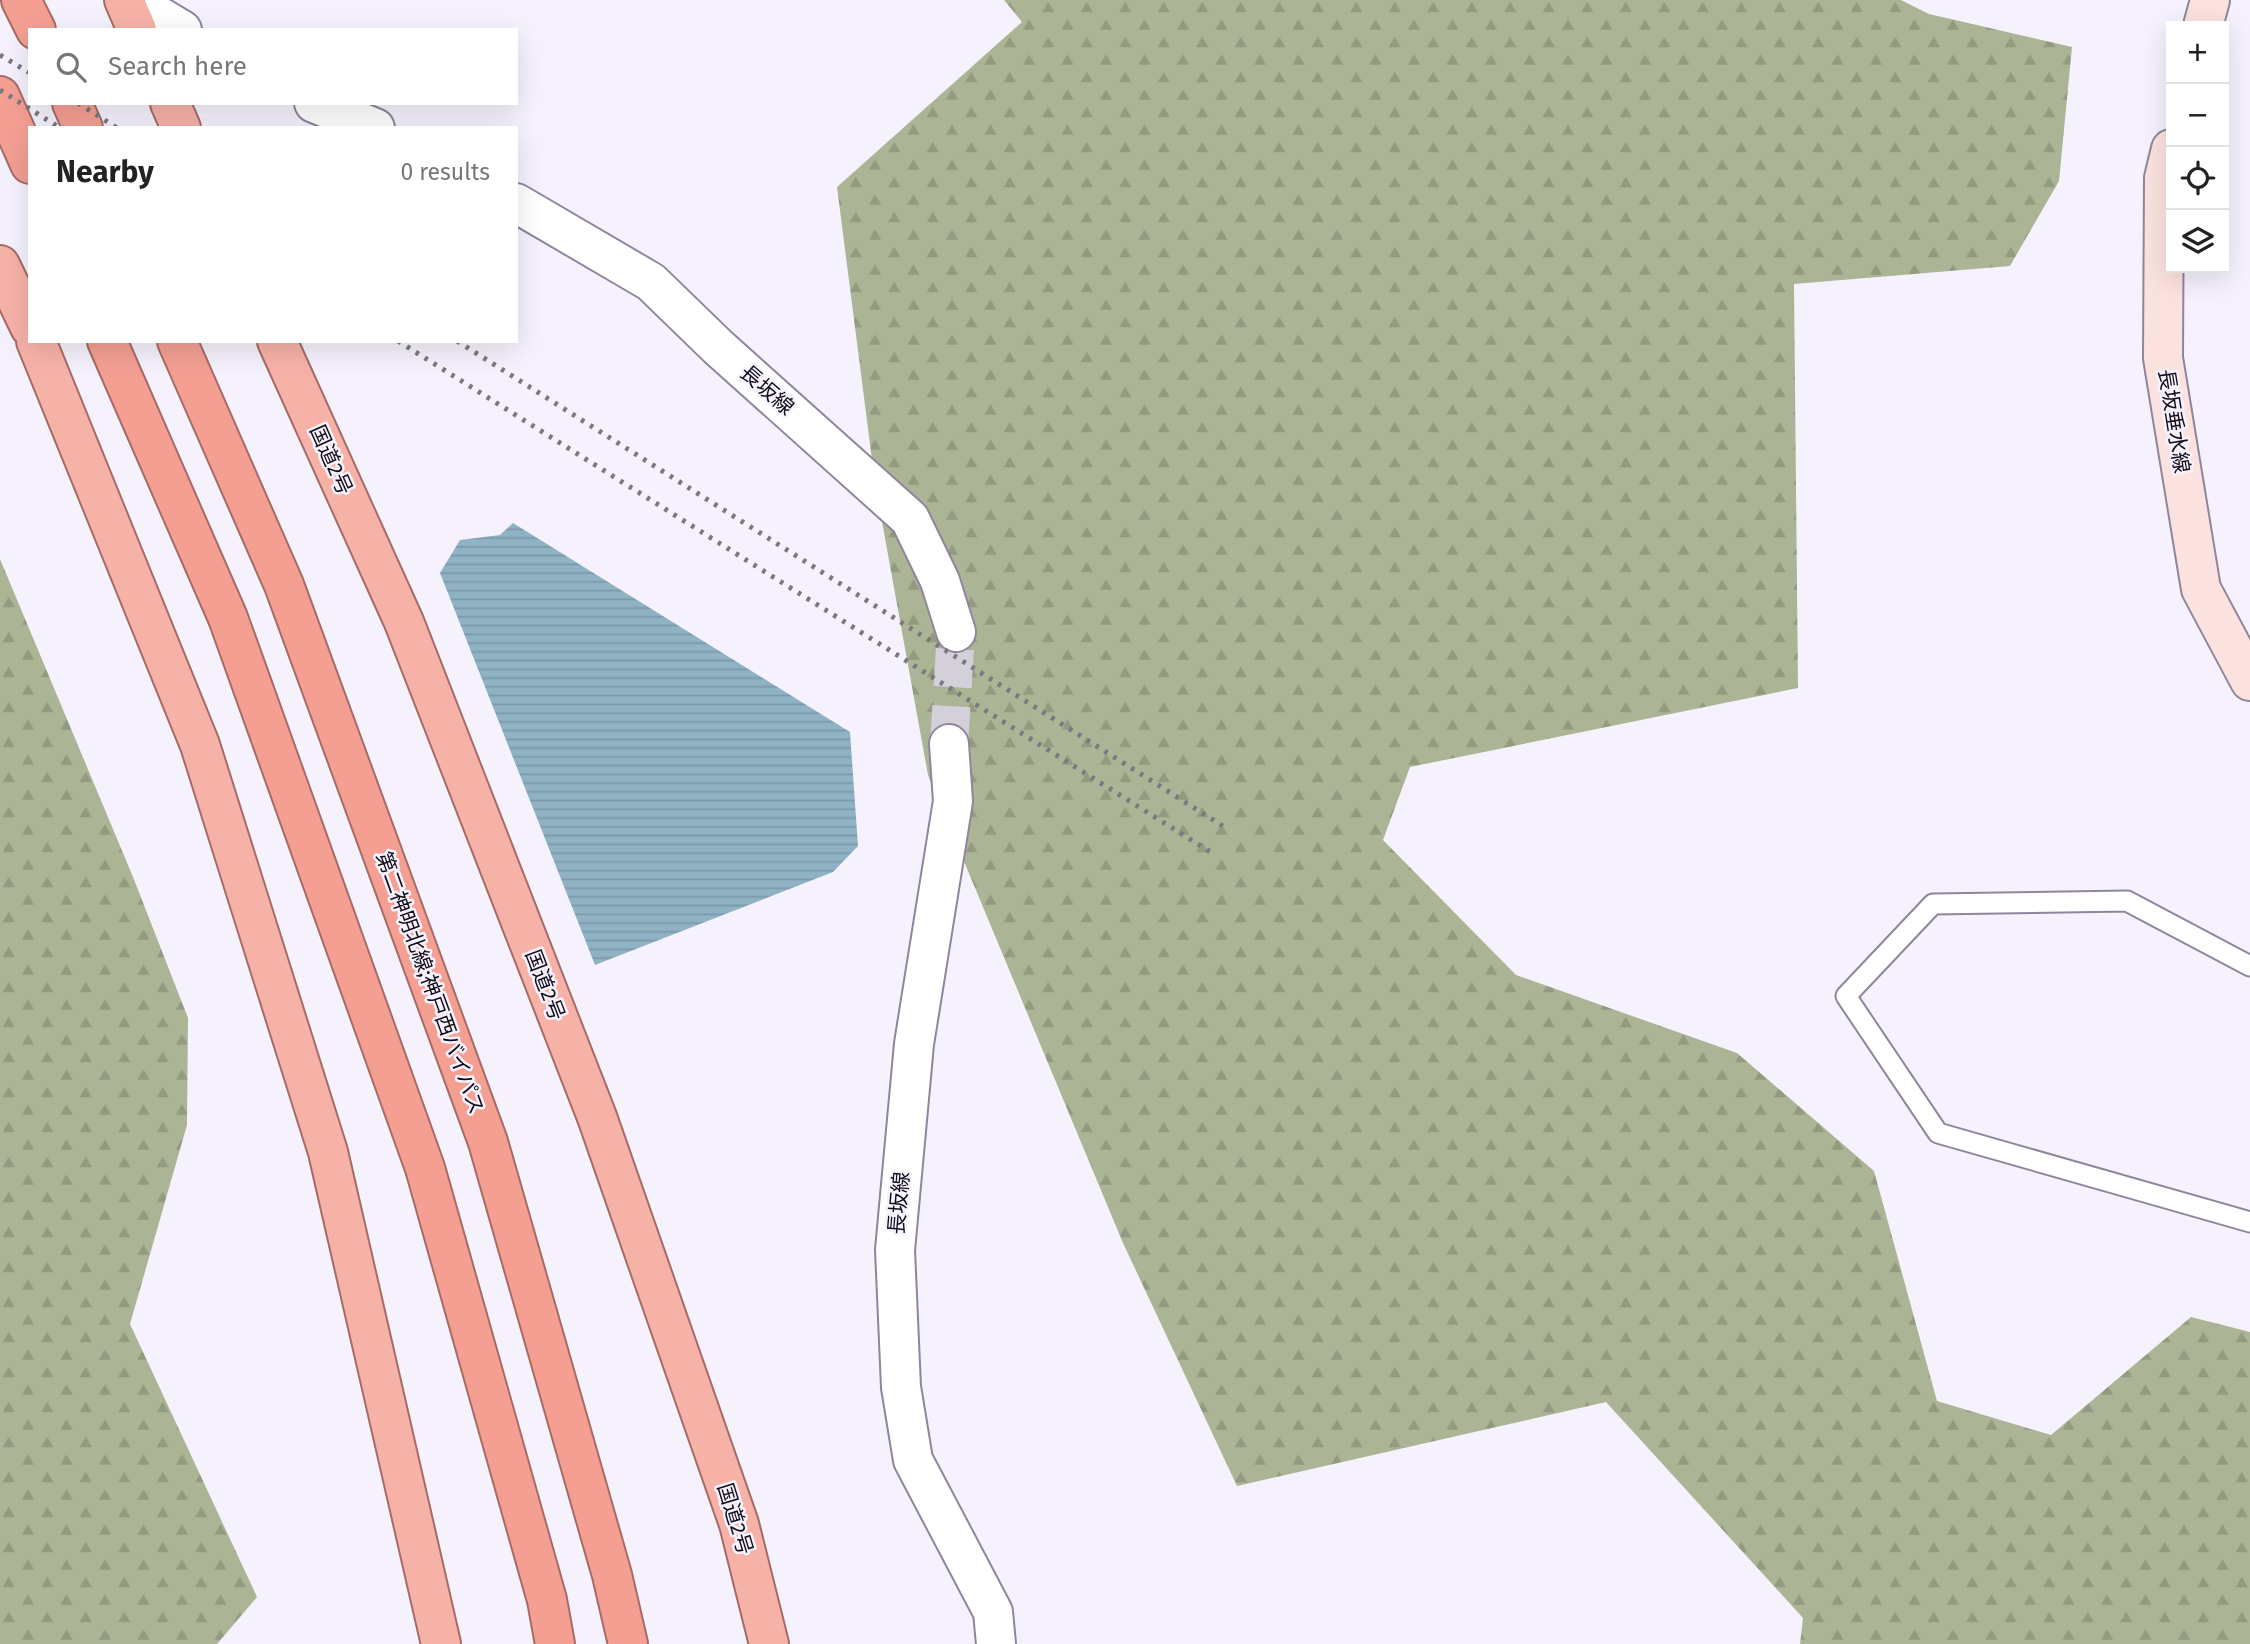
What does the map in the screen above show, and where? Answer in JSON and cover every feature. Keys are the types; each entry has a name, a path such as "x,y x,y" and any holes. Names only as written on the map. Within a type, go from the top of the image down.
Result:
{"highway":[{"path":"20,0 35,28"},
{"path":"124,0 136,28"},
{"path":"0,96 28,159"},
{"path":"73,105 82,126"},
{"path":"171,105 180,126"},
{"path":"0,265 28,323"},
{"path":"37,343 200,745 328,1152 441,1644"},
{"path":"108,343 228,618 425,1168 547,1600 555,1644"},
{"name":"第二神明北線;神戸西バイパス","path":"178,343 284,585 488,1142 612,1575 628,1644"},
{"name":"国道2号","path":"278,343 404,622 597,1117 739,1524 769,1644"}],"main road":[{"path":"2204,21 2210,0"},
{"name":"長坂垂水線","path":"2166,170 2163,358 2201,589 2250,681"}],"street":[{"path":"132,0 178,28"},
{"path":"319,105 370,126"},
{"name":"長坂線","path":"518,204 651,282 718,347 910,519 940,581 956,632"},
{"name":"長坂線","path":"949,744 953,801 914,1044 895,1250 901,1387 913,1460 993,1612 996,1644"}],"lane":[{"path":"2250,967 2127,901 1933,904 1846,996 1938,1133 2250,1222"}],"green space":[{"path":"1004,0 1901,0 1929,14 2072,47 2059,181 2010,266 1794,284 1798,688 1410,767 1383,840 1516,975 1737,1053 1874,1171 1937,1401 2051,1435 2191,1317 2250,1332 2250,1644 1800,1644 1803,1618 1606,1402 1237,1486 1123,1243 928,775 875,483 837,187 1022,22"},
{"path":"0,559 133,877 188,1018 187,1125 130,1324 257,1597 217,1644 0,1644"}],"water":[{"path":"513,523 850,732 858,846 833,872 595,965 440,573 460,540 500,535"}],"tunnel":[{"path":"949,744 956,632"}],"railway":[{"path":"0,55 28,72"},
{"path":"0,90 57,126"},
{"path":"81,105 114,126"},
{"path":"401,343 1212,853"},
{"path":"460,343 1226,828"}]}
